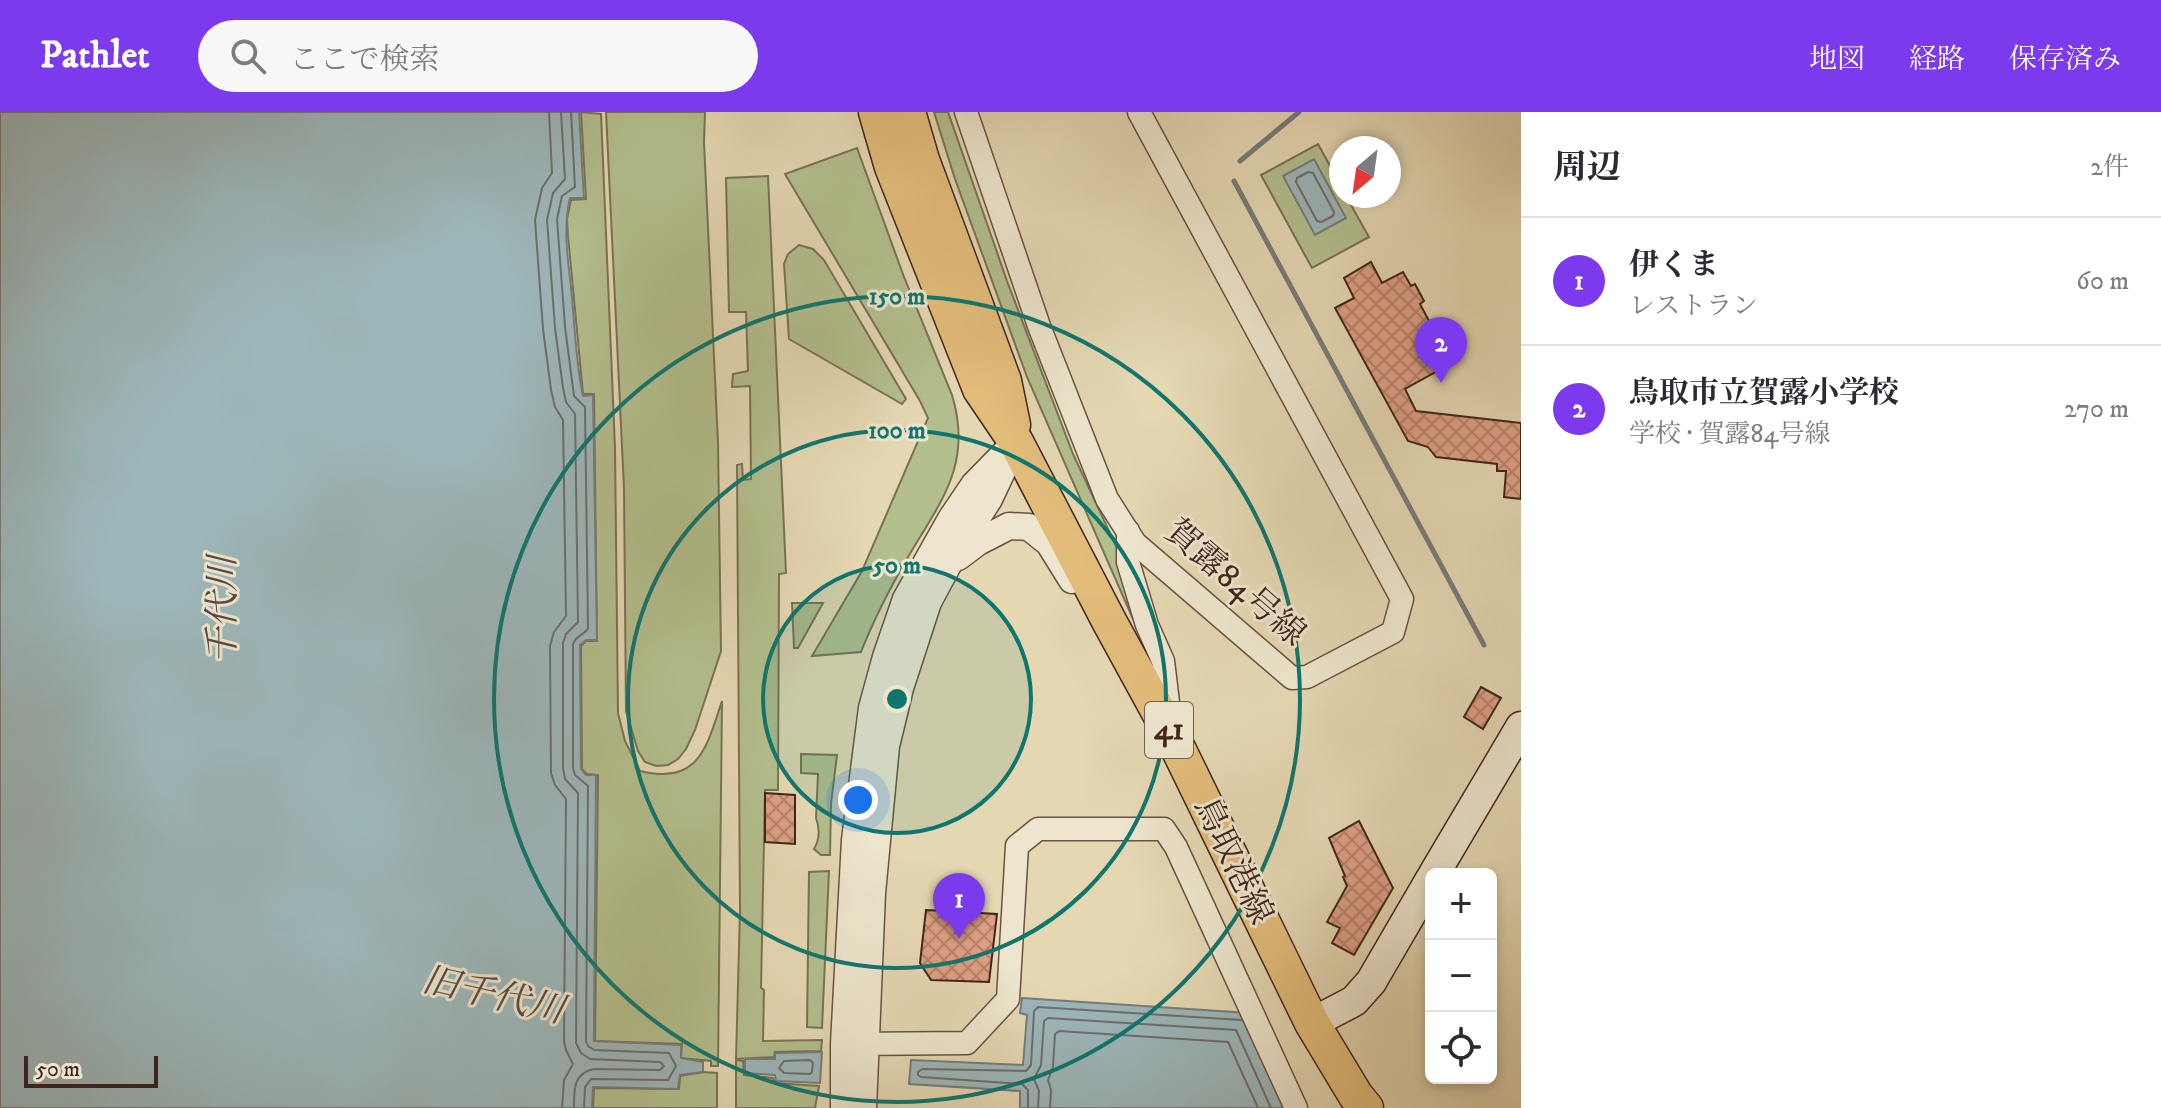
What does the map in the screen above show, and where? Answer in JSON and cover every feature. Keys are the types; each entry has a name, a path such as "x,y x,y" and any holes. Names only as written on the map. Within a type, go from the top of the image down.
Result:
{"main road":[{"name":"鳥取港線","path":"876,112 892,167 980,389 1016,442 1173,738 1312,1023 1366,1108"},
{"name":"鳥取港線","path":"908,112 922,160 1004,381 1016,442"},
{"path":"1437,868 1521,727"},
{"path":"1312,1023 1354,1001 1371,982 1425,888"}],"street":[{"name":"賀露84号線","path":"966,112 1039,326 1107,499 1135,543 1292,678 1307,677 1393,632 1402,599 1139,112"},
{"path":"844,1108 856,1044 886,746 900,688 928,602 989,499 1016,442"},
{"path":"863,1108 856,1044 855,840 872,708 906,599 974,485 1016,442"},
{"path":"949,563 978,542 1009,526 1029,527 1049,543 1081,596 1109,621"},
{"path":"1128,531 1128,562 1147,625 1163,661 1173,738"},
{"path":"856,1044 967,1043 1008,999 1017,846 1038,829 1164,829 1176,847 1296,1108"}],"green space":[{"path":"581,112 601,114 615,448 618,713 625,741 640,771 676,773 688,767 705,747 722,701 718,1066 711,1066 711,1061 681,1058 682,1044 595,1041 598,775 587,774 582,769 581,646 586,641 597,641 594,394 583,394 567,219 571,200 586,199"},
{"path":"606,112 705,112 718,443 721,651 695,730 686,749 668,765 656,766 645,762 638,751 626,711 624,488"},
{"path":"934,112 948,112 1007,281 1073,454 1117,548 1154,667 1027,377"},
{"path":"1318,144 1329,164 1329,208 1353,208 1369,237 1312,268 1261,175"},
{"path":"857,148 904,277 952,395 959,442 956,462 942,499 889,592 861,652 812,656 862,571 928,418 785,174"},
{"path":"768,176 786,573 779,574 778,790 765,790 761,988 764,990 763,1041 822,1040 821,1051 775,1052 774,1057 736,1059 740,910 737,465 742,464 743,480 751,479 750,386 732,387 733,374 748,371 746,312 729,312 726,178"},
{"path":"799,245 813,249 824,260 906,399 902,404 789,339 784,264 788,254"},
{"path":"792,603 823,603 798,648 794,648"},
{"path":"801,754 837,755 831,804 830,855 821,855 814,849 819,834 816,818 818,774 801,773"},
{"path":"829,871 822,1028 807,1027 809,872"},
{"path":"736,1060 743,1061 744,1075 773,1078 775,1083 819,1086 815,1108 736,1108"},
{"path":"717,1073 717,1108 593,1108 594,1088 679,1089 680,1076"}],"water":[{"path":"0,112 579,112 584,198 570,198 566,235 583,396 593,395 597,640 586,640 580,645 581,769 586,775 596,775 594,1041 681,1045 681,1058 703,1062 703,1072 680,1075 678,1089 593,1087 592,1108 0,1108"},
{"path":"1314,159 1329,187 1329,208 1341,208 1346,218 1315,235 1283,176"},
{"path":"1022,998 1249,1013 1291,1108 1020,1108 1020,1091 909,1084 911,1060 1023,1065 1027,1015 1020,1013"},
{"path":"822,1052 820,1083 776,1081 775,1075 745,1073 745,1059 775,1059 775,1053"}],"building":[{"path":"1371,262 1382,283 1403,272 1411,286 1415,284 1424,301 1420,304 1450,364 1405,389 1416,411 1521,423 1521,499 1504,497 1506,471 1497,471 1497,464 1436,457 1428,447 1408,441 1335,308 1354,298 1344,278"},
{"path":"1481,687 1501,698 1483,729 1464,717"},
{"path":"765,793 795,795 795,844 765,842"},
{"path":"1359,821 1393,888 1354,955 1332,943 1340,928 1327,922 1347,886 1329,838"},
{"path":"926,910 997,914 989,982 931,980 920,963"}],"waterway":[{"path":"1240,161 1299,112"},
{"path":"1234,181 1484,645"}],"place":[{"name":"鳥取市立賀露小学校","path":"1441,383"},
{"name":"伊くま","path":"959,939"}],"water label":[{"name":"千代川","path":"223,610"},
{"name":"旧千代川","path":"493,996"}]}
